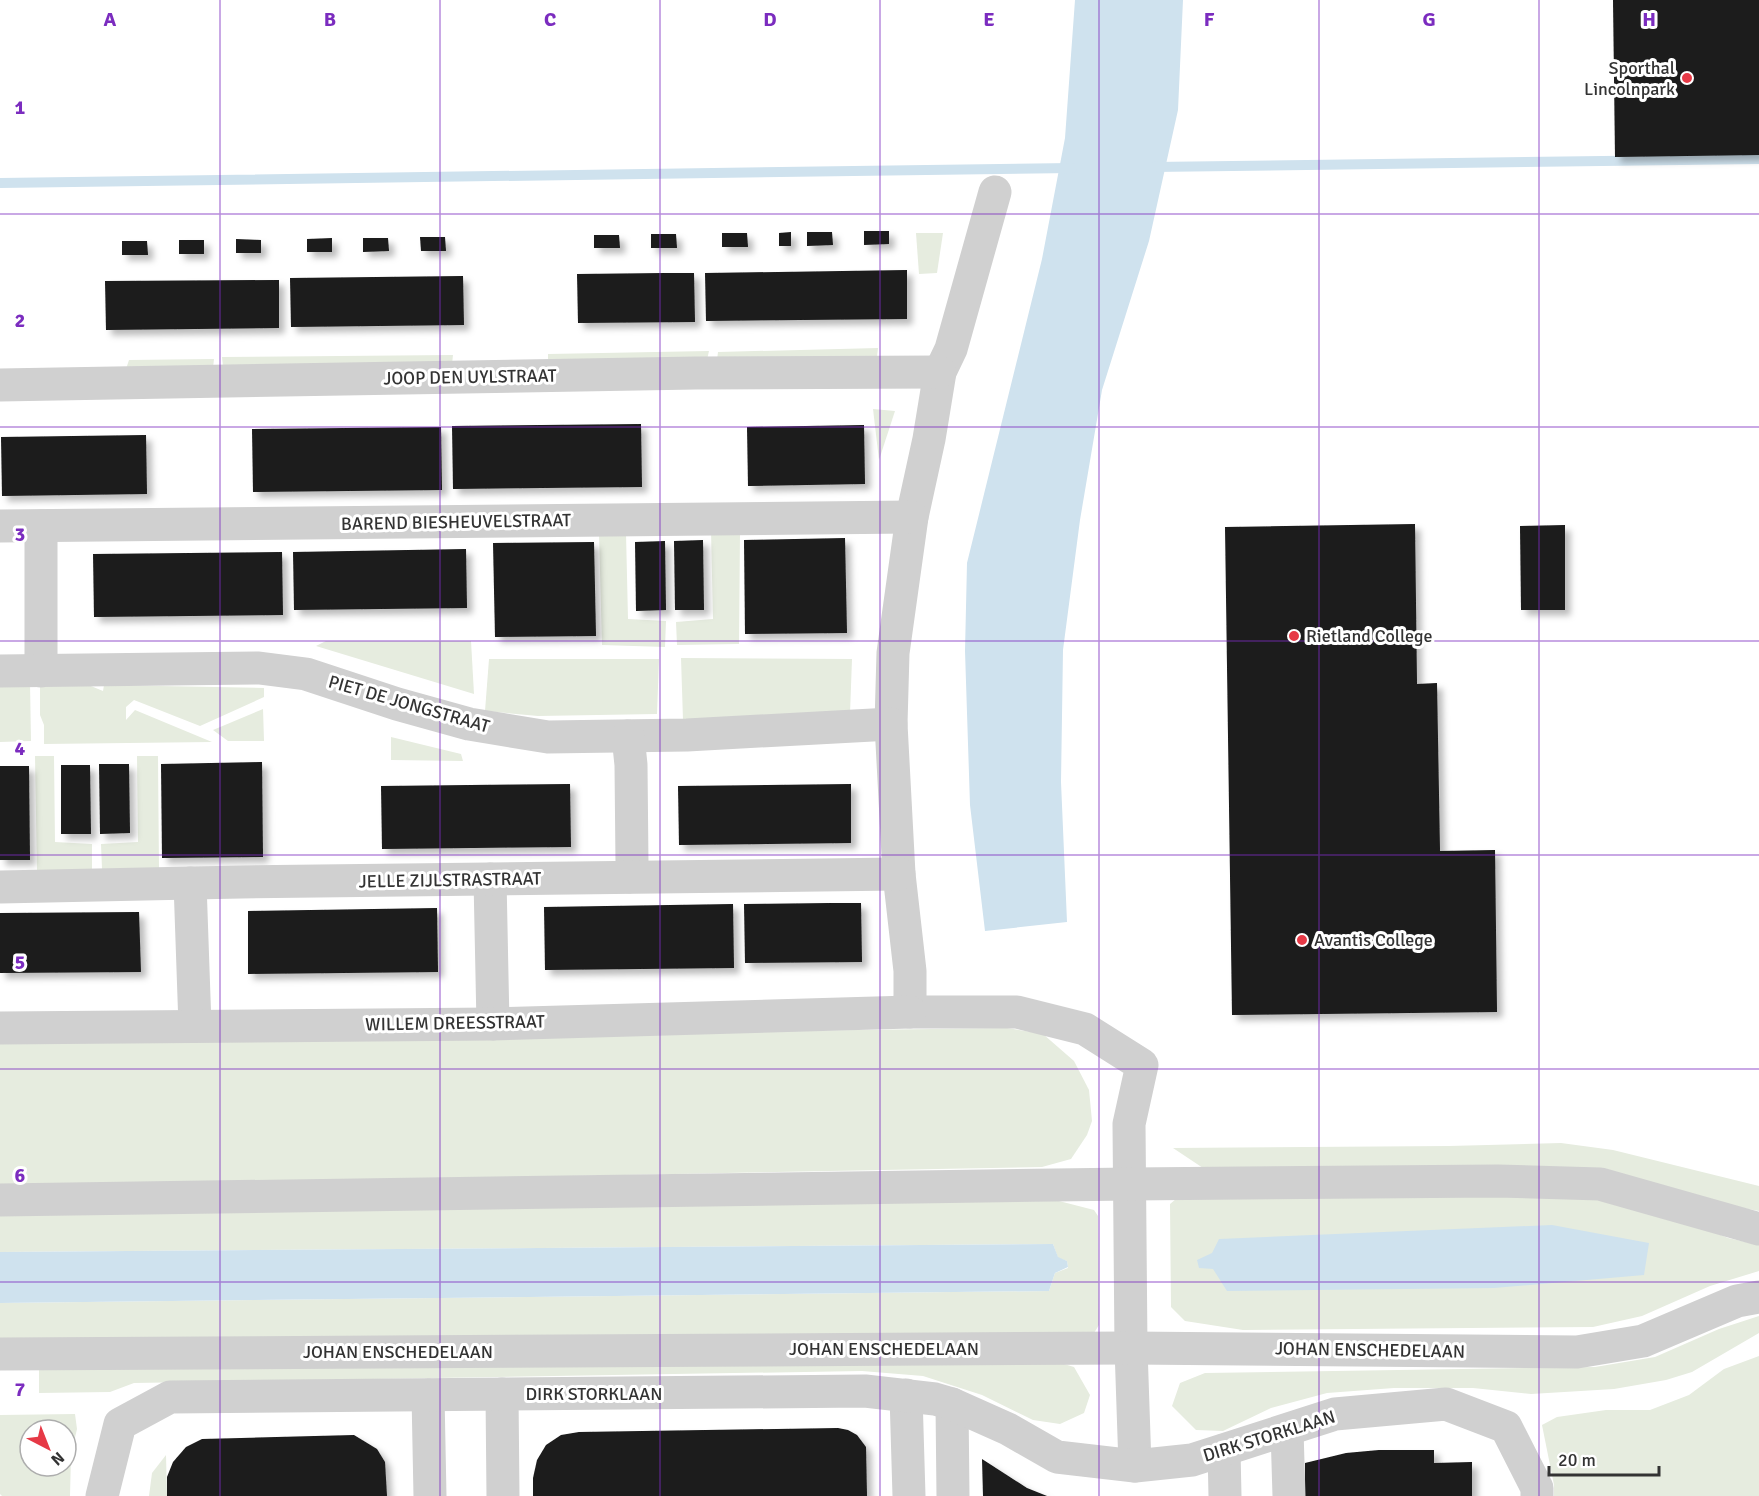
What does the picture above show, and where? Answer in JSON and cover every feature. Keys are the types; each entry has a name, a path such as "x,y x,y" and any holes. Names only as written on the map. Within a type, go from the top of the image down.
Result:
{"street":[{"path":"910,1012 910,971 900,874 891,724 894,653 912,517 929,439 940,372 951,349 995,192"},
{"name":"JOOP DEN UYLSTRAAT","path":"0,385 661,374 940,372"},
{"name":"BAREND BIESHEUVELSTRAAT","path":"0,526 912,517"},
{"path":"41,526 41,671"},
{"name":"PIET DE JONGSTRAAT","path":"0,671 259,668 306,674 397,704 473,725 548,737 687,735 891,724"},
{"path":"628,736 631,765 632,842 632,864 629,877"},
{"name":"JELLE ZIJLSTRASTRAAT","path":"0,887 900,874"},
{"path":"490,879 493,1024"},
{"path":"190,883 195,1026"},
{"name":"WILLEM DREESSTRAAT","path":"0,1028 493,1024 910,1012 1017,1012 1085,1029 1142,1065 1129,1124 1130,1184"},
{"path":"0,1200 1498,1181 1600,1184 1759,1229"},
{"path":"1130,1184 1131,1348 1135,1466"},
{"name":"JOHAN ENSCHEDELAAN","path":"0,1354 1131,1348 1577,1352 1643,1341 1737,1301 1759,1297"},
{"name":"DIRK STORKLAAN","path":"102,1496 120,1424 170,1397 865,1391 906,1395 952,1404 1008,1429 1057,1457 1135,1466 1192,1460 1335,1414 1446,1404 1506,1427 1537,1488 1537,1496"},
{"path":"502,1394 503,1496"},
{"path":"428,1395 430,1496"},
{"path":"906,1395 909,1496"},
{"path":"952,1404 953,1496"},
{"path":"1287,1430 1289,1496"},
{"path":"1224,1450 1225,1496"}],"shaded area":[{"path":"916,233 943,233 937,273 919,274"},
{"path":"878,348 877,357 717,360 718,352"},
{"path":"709,351 707,360 548,363 548,354"},
{"path":"453,355 452,364 223,367 222,357"},
{"path":"214,359 213,368 126,369 129,360"},
{"path":"873,409 895,411 879,460"},
{"path":"711,530 740,532 739,644 677,645 676,622 713,619"},
{"path":"599,533 626,533 628,619 666,621 665,647 602,645"},
{"path":"326,641 471,641 474,694 316,646"},
{"path":"681,658 852,659 850,714 683,720"},
{"path":"489,659 659,659 657,714 538,716 485,711"},
{"path":"30,683 31,741 0,742 0,684"},
{"path":"86,684 103,691 104,685 264,688 264,697 200,726 134,700 126,707 126,720 135,710 212,742 44,744 44,725 40,715 40,685"},
{"path":"263,709 264,741 228,741 213,730"},
{"path":"391,737 461,754 463,761 391,760"},
{"path":"35,756 54,756 55,842 92,844 92,869 37,871"},
{"path":"137,756 158,756 159,868 102,869 101,844 138,842"},
{"path":"1007,1028 1043,1034 1074,1061 1089,1090 1092,1121 1087,1135 1071,1159 1042,1167 0,1187 0,1041"},
{"path":"1561,1143 1613,1150 1759,1186 1759,1211 1732,1206 1209,1172 1173,1148 1449,1146"},
{"path":"1598,1192 1659,1209 1728,1238 1759,1245 1759,1271 1710,1286 1642,1316 1593,1327 1243,1330 1185,1321 1171,1307 1170,1204 1182,1194"},
{"path":"1059,1201 1094,1210 1098,1216 1099,1325 1094,1333 0,1346 0,1303 1049,1291 1055,1273 1068,1268 1067,1261 1058,1258 1053,1244 0,1252 0,1208"},
{"path":"1759,1316 1759,1333 1692,1372 1666,1380 1614,1389 1531,1394 1473,1388 1394,1388 1327,1393 1271,1408 1223,1431 1196,1430 1172,1406 1180,1383 1205,1373 1595,1367 1655,1357 1719,1329"},
{"path":"1037,1356 1074,1367 1090,1395 1084,1413 1060,1424 1033,1420 982,1395 923,1376 862,1371 134,1383 110,1392 39,1393 39,1367"},
{"path":"1759,1356 1759,1496 1554,1496 1554,1485 1542,1425 1557,1417 1606,1410 1650,1410 1689,1395 1724,1369"},
{"path":"75,1414 76,1418 18,1418 18,1478 70,1478 70,1496 2,1496 0,1494 0,1415"},
{"path":"166,1455 167,1496 149,1496 152,1473"}],"water":[{"path":"1075,0 1183,0 1178,110 1149,241 1102,390 1080,520 1063,650 1061,782 1067,922 985,931 970,805 965,651 967,563 1042,259 1065,138"},
{"path":"1552,1225 1649,1243 1644,1275 1494,1288 1227,1291 1213,1269 1199,1268 1197,1260 1212,1253 1219,1239"},
{"path":"1053,1244 1058,1257 1067,1261 1068,1267 1055,1273 1049,1291 0,1303 0,1252"}],"building":[{"name":"Sporthal Lincolnpark","path":"1613,0 1759,0 1759,155 1615,157"},
{"path":"864,231 889,231 889,244 864,245"},
{"path":"791,232 791,246 779,246 779,233"},
{"path":"807,232 832,232 833,245 807,246"},
{"path":"722,233 747,233 748,247 722,247"},
{"path":"651,234 676,234 677,248 651,248"},
{"path":"594,235 619,235 620,248 594,248"},
{"path":"420,237 445,237 446,251 421,251"},
{"path":"332,238 332,252 307,252 307,239"},
{"path":"363,238 388,238 389,251 363,252"},
{"path":"236,239 261,240 261,253 236,253"},
{"path":"179,240 204,240 204,254 179,254"},
{"path":"122,241 147,241 148,255 122,255"},
{"path":"907,270 907,319 706,321 705,273"},
{"path":"694,273 695,322 578,323 577,274"},
{"path":"463,276 464,325 291,327 290,278"},
{"path":"279,280 279,328 106,330 105,281"},
{"path":"641,424 642,487 453,489 452,426"},
{"path":"864,425 865,484 748,486 747,427"},
{"path":"441,427 442,490 253,492 252,429"},
{"path":"146,435 147,494 2,496 1,437"},
{"path":"1415,524 1417,684 1437,683 1440,851 1495,850 1497,1012 1232,1015 1225,527"},
{"path":"1565,525 1565,610 1521,610 1520,526"},
{"path":"845,538 847,633 745,634 744,540"},
{"path":"703,540 704,610 675,610 674,541"},
{"path":"665,541 666,610 636,611 635,542"},
{"path":"594,542 596,636 495,637 493,543"},
{"path":"466,549 467,608 294,610 293,552"},
{"path":"282,552 283,615 94,617 93,554"},
{"path":"262,762 263,857 162,858 161,764"},
{"path":"99,764 129,764 130,833 100,834"},
{"path":"61,765 90,765 91,834 61,834"},
{"path":"0,766 29,766 30,860 0,860"},
{"path":"570,784 571,847 382,849 381,786"},
{"path":"851,784 851,843 679,845 678,786"},
{"path":"861,903 862,962 745,963 744,904"},
{"path":"733,904 734,968 545,970 544,907"},
{"path":"437,908 438,972 248,974 248,911"},
{"path":"139,912 141,972 0,973 0,913"},
{"path":"838,1428 857,1435 866,1447 867,1496 533,1496 533,1478 537,1460 546,1445 561,1435 579,1432"},
{"path":"354,1435 377,1449 385,1462 387,1496 167,1496 167,1477 173,1462 186,1447 202,1439"},
{"path":"1379,1450 1434,1450 1434,1463 1472,1462 1472,1496 1305,1496 1305,1463 1346,1453"},
{"path":"982,1459 1027,1488 1047,1496 983,1496"}],"waterway":[{"path":"1153,167 1759,159"},
{"path":"0,183 1072,168"}],"place":[{"name":"Sporthal Lincolnpark","path":"1687,78"},
{"name":"Rietland College","path":"1294,636"},
{"name":"Avantis College","path":"1302,940"}]}
